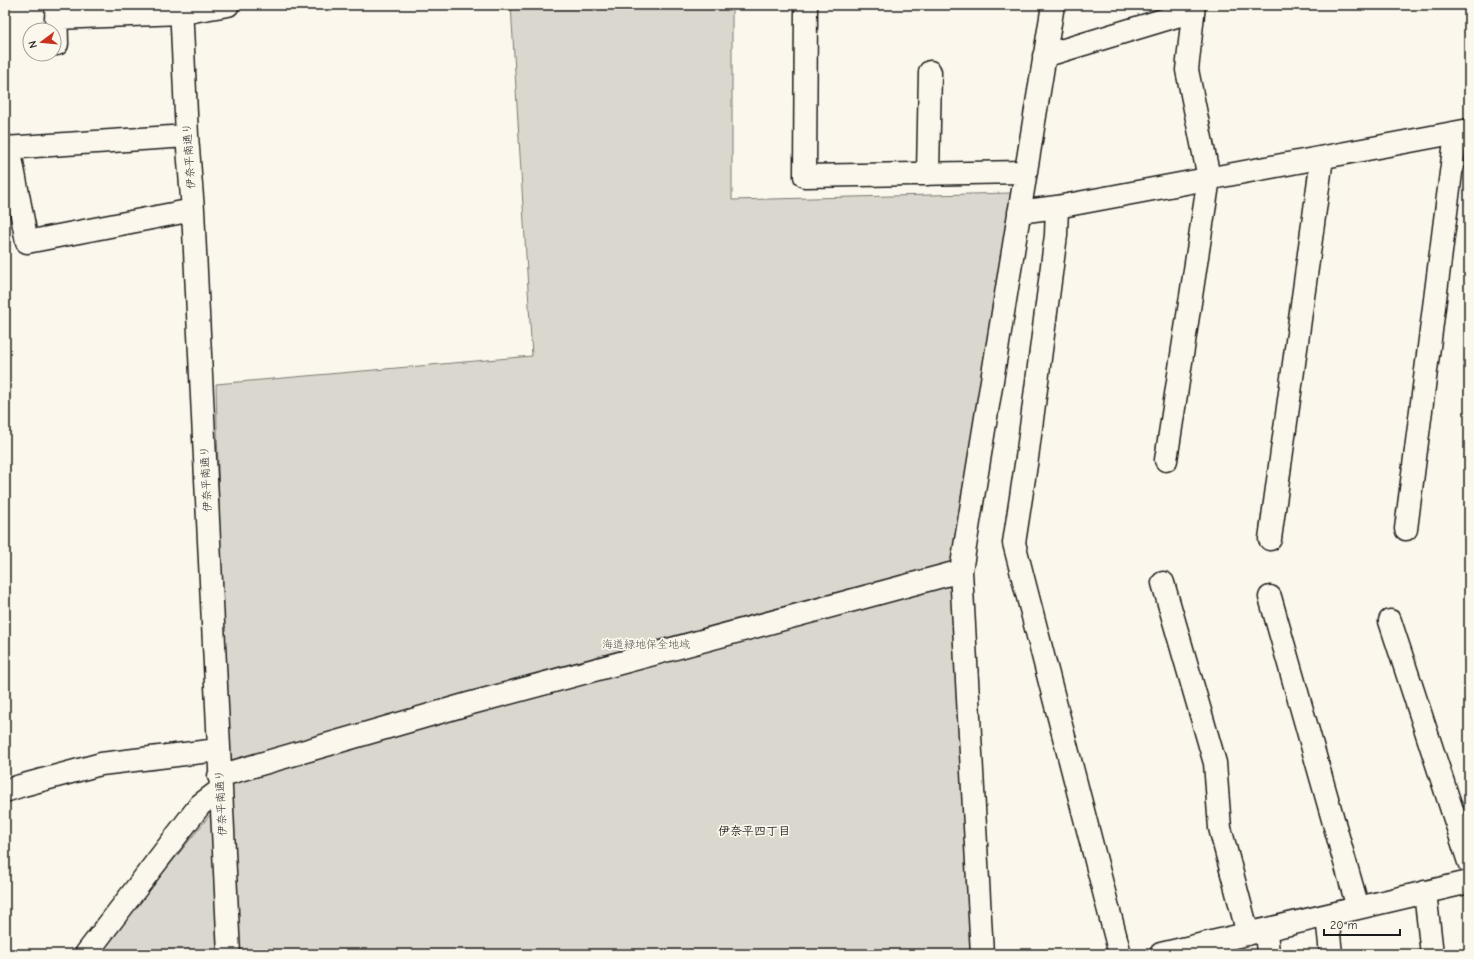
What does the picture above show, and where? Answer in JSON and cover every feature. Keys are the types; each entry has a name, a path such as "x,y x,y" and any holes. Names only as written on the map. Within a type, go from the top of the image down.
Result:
{"street":[{"path":"56,22 56,12 181,9 228,5"},
{"path":"806,5 805,176 1026,172"},
{"path":"982,954 961,572 1053,5"},
{"path":"1044,56 1193,8 1187,70 1209,178 1166,460"},
{"name":"伊奈平南通り","path":"181,9 187,136 193,210 229,954"},
{"path":"928,174 930,72"},
{"path":"1019,212 1057,207 1463,132 1406,529"},
{"path":"187,136 7,147 27,242 193,210"},
{"path":"1270,539 1322,158"},
{"path":"1057,207 1056,234 1027,458 1014,543 1120,954"},
{"path":"86,954 200,805 220,783 468,704 961,572"},
{"path":"1163,583 1215,763 1220,828 1257,932 1268,954"},
{"path":"1270,597 1358,908"},
{"path":"1390,621 1469,862"},
{"path":"5,791 101,764 218,750"},
{"path":"1161,954 1469,882"},
{"path":"1425,892 1432,954"},
{"path":"1327,916 1331,954"}],"green space":[{"name":"海道緑地保全地域","path":"511,5 732,5 732,200 1011,193 958,523 973,954 99,954 231,789 225,748 216,384 532,356"}],"district":[{"name":"伊奈平四丁目","path":"754,831"}]}
